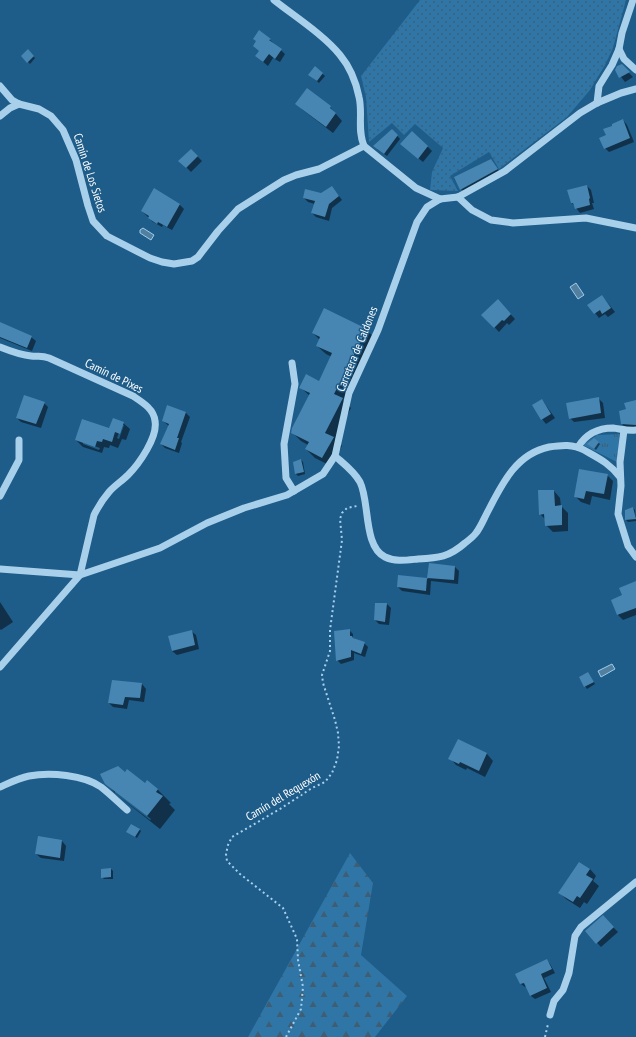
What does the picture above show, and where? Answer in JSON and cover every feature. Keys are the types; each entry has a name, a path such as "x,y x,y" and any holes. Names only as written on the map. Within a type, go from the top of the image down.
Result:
{"street":[{"path":"274,0 330,44 341,56 353,76 359,98 361,138 364,146 416,188 440,199 458,197 505,171 580,113 597,103 621,93 636,89"},
{"path":"597,103 599,86 612,65 619,49 622,33 633,0"},
{"path":"619,49 624,58 636,70"},
{"name":"Camín de Los Sietos","path":"0,86 12,100 19,104 39,109 51,116 63,130 76,160 93,221 103,232 107,236 150,258 174,264 192,261 198,257 218,231 238,209 284,180 319,169 364,146"},
{"path":"0,116 10,108 19,104"},
{"path":"458,197 472,210 491,220 513,223 586,218 636,228"},
{"name":"Carretera de Caldones","path":"0,569 80,575 160,548 206,523 244,508 287,495 323,474 334,456 349,393 378,330 417,222 427,207 440,199"},
{"name":"Camín de Pixes","path":"0,347 11,352 31,356 40,355 49,358 133,396 145,404 155,420 155,431 144,454 130,473 110,490 98,507 94,516 80,575"},
{"path":"292,363 295,384 284,444 286,478 294,491"},
{"path":"578,447 583,439 594,431 613,428 636,430"},
{"path":"624,430 618,514 628,546 636,557"},
{"path":"0,496 19,460 19,440"},
{"path":"334,456 348,467 360,482 366,504 370,536 377,550 384,557 396,560 436,558 454,553 476,534 503,482 517,464 528,455 539,449 557,445 571,445 578,447 605,462 613,468 620,477"},
{"path":"0,667 80,575"},
{"path":"0,787 27,776 39,774 82,778 100,786 127,810"},
{"path":"550,1015 554,1001 563,990 569,974 575,936 581,927 636,882"}],"path":[{"name":"Camín del Requexón","path":"286,1037 301,1009 303,987 298,960 297,939 283,908 240,874 227,861 226,854 232,837 312,788 325,782 332,773 337,760 339,746 338,733 322,675 330,651 330,630 342,540 340,519 342,513 347,508 366,504"},
{"path":"545,1037 550,1015"}],"green space":[{"path":"420,0 626,0 613,48 605,65 590,90 567,117 499,169 489,152 450,176 458,191 430,190 432,172 443,148 415,124 404,135 392,123 369,142 366,97 361,76"},
{"path":"620,434 617,462 583,445 597,435"},
{"path":"350,853 373,883 361,955 407,996 375,1037 248,1037"}],"shaded area":[{"path":"143,228 154,235 151,240 140,233 140,230"},
{"path":"576,283 584,295 578,299 570,287"},
{"path":"612,664 615,669 601,677 598,671"}],"building":[{"path":"259,30 271,39 269,40 282,49 275,59 269,54 263,62 255,56 259,51 253,46 256,41 253,39"},
{"path":"28,49 34,56 27,63 21,56"},
{"path":"622,64 630,72 619,78 615,70 617,66"},
{"path":"315,66 323,73 317,81 308,75"},
{"path":"307,88 331,106 330,108 336,113 326,127 295,104"},
{"path":"623,119 630,138 604,149 599,138 606,135 603,129 612,126 612,124"},
{"path":"392,129 398,135 384,154 373,146"},
{"path":"412,131 428,146 418,159 400,144"},
{"path":"191,149 198,156 186,168 178,161"},
{"path":"491,159 498,169 460,190 454,177"},
{"path":"587,185 590,205 575,209 573,203 571,203 567,190"},
{"path":"332,186 339,196 329,204 325,217 311,213 315,201 303,198 305,189 321,193"},
{"path":"154,188 180,204 167,227 158,222 157,224 141,211"},
{"path":"602,295 611,308 602,314 600,310 594,314 587,305"},
{"path":"498,299 511,314 494,328 481,315"},
{"path":"324,308 367,329 334,394 343,398 325,433 334,437 322,458 305,449 309,442 291,433 292,428 310,393 299,388 306,374 319,381 332,353 316,346 320,337 312,333"},
{"path":"0,322 32,336 27,348 0,337"},
{"path":"24,395 45,402 36,424 16,418"},
{"path":"599,397 601,413 569,419 566,403"},
{"path":"542,399 551,414 541,420 532,405"},
{"path":"636,400 636,425 621,424 619,411 626,409 624,403"},
{"path":"167,405 186,412 177,438 179,438 175,450 160,444 169,424 162,421"},
{"path":"113,418 124,422 120,434 115,432 112,442 103,439 102,442 97,441 95,447 75,440 82,419 109,428"},
{"path":"594,438 599,442 594,449 587,444"},
{"path":"301,459 304,472 295,474 293,462"},
{"path":"579,469 608,474 604,494 586,491 584,499 574,497"},
{"path":"538,490 554,490 555,506 562,505 562,525 545,526 544,514 539,515"},
{"path":"633,507 636,519 625,520 625,510"},
{"path":"429,563 455,566 454,580 427,578"},
{"path":"398,575 427,578 426,591 397,587"},
{"path":"636,581 636,608 617,615 611,600 622,595 619,588"},
{"path":"375,603 387,603 385,622 374,620"},
{"path":"350,629 350,636 365,642 361,654 351,650 351,657 336,661 334,631"},
{"path":"192,630 195,645 172,651 168,636"},
{"path":"588,672 594,682 584,687 579,677"},
{"path":"112,680 142,683 140,698 125,697 123,705 108,703"},
{"path":"458,739 487,753 479,771 460,762 459,764 448,759"},
{"path":"118,766 125,772 127,769 145,783 147,780 158,789 156,792 163,796 147,816 105,784 100,774"},
{"path":"131,824 140,829 135,837 126,832"},
{"path":"38,836 62,840 60,858 35,854"},
{"path":"579,862 590,869 586,875 593,879 580,898 577,896 573,902 558,893"},
{"path":"111,868 111,877 101,878 101,869"},
{"path":"603,915 614,927 596,944 585,931"},
{"path":"547,959 552,969 541,974 547,988 530,996 524,983 520,984 515,974"}]}
